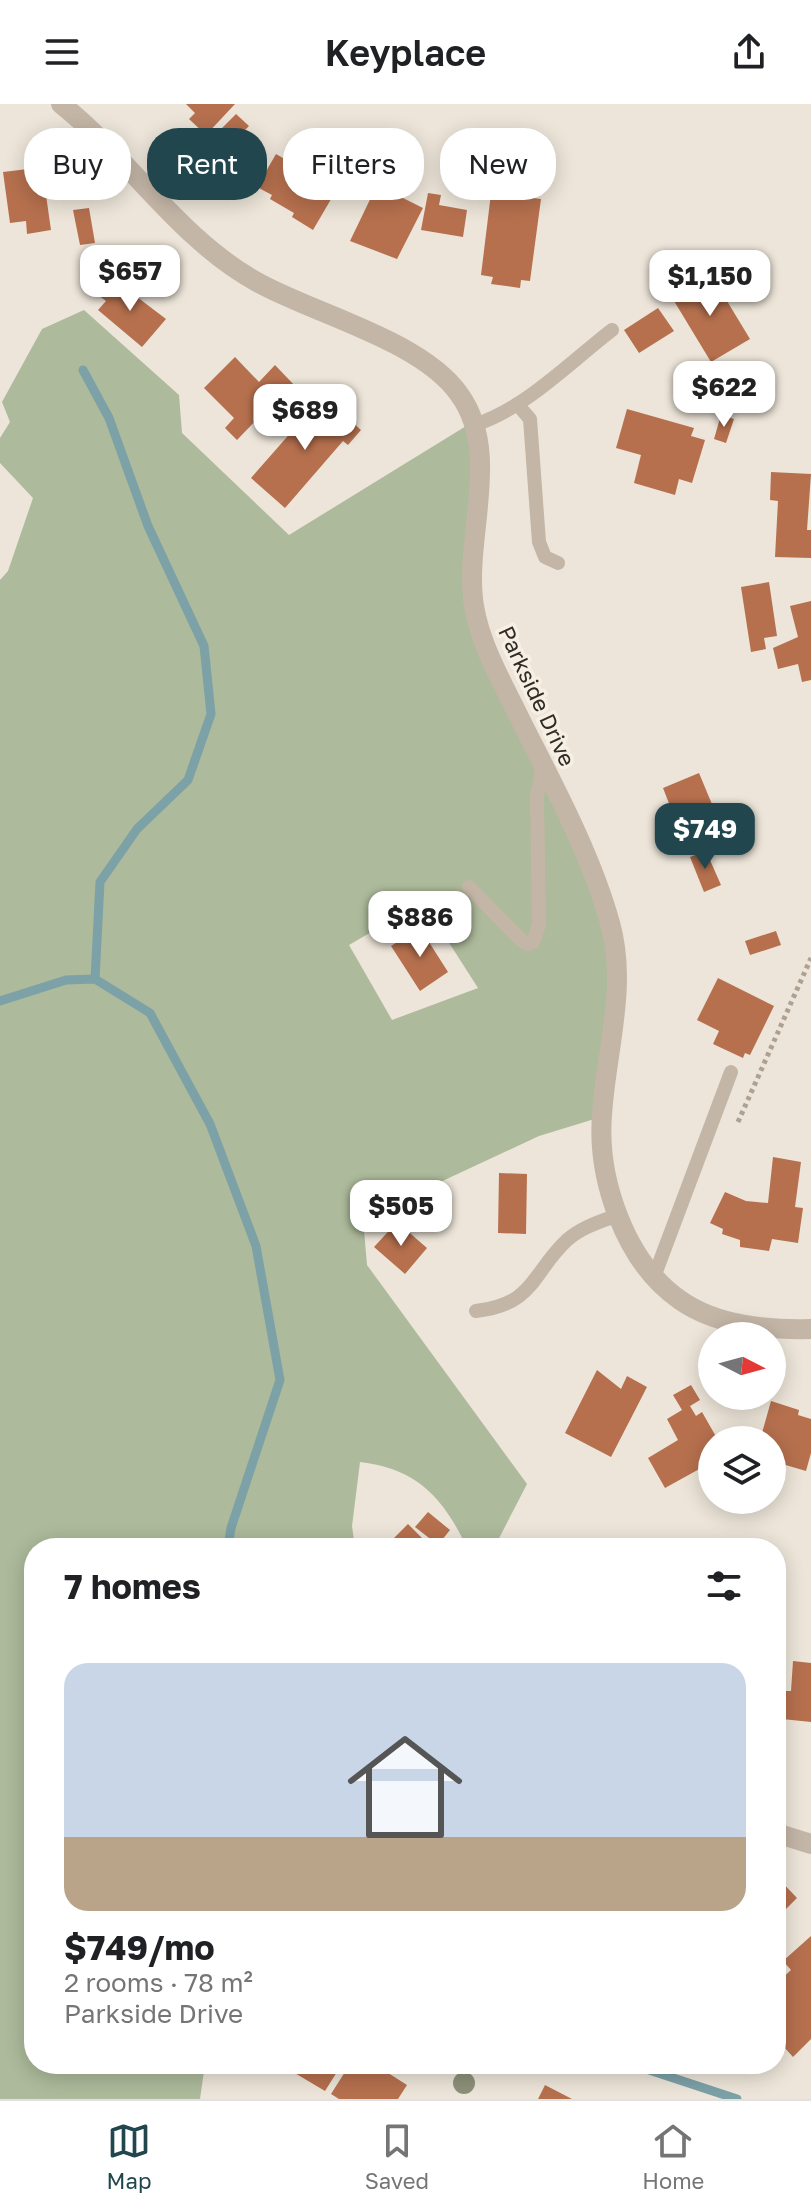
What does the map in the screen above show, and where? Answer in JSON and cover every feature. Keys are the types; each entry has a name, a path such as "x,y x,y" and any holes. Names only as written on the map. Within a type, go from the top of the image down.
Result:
{"street":[{"name":"Parkside Drive","path":"61,104 210,249 257,283 393,344 431,367 460,395 474,425 479,456 470,577 479,630 591,870 615,943 617,980 601,1117 602,1147 618,1215 654,1277 680,1301 723,1320 761,1328 811,1329"},
{"path":"786,1836 811,1844"}],"lane":[{"path":"474,425 492,419 517,404 612,330"},
{"path":"517,404 530,419 539,542 545,557 558,563"},
{"path":"469,887 521,940 527,944 533,942 539,925 537,797 543,765"},
{"path":"654,1277 731,1072"},
{"path":"476,1311 499,1308 530,1290 565,1242 585,1226 618,1215"}],"path":[{"path":"737,1124 811,958"}],"green space":[{"path":"84,310 179,395 182,433 289,535 471,423 473,606 614,943 601,1117 539,1136 363,1218 367,1265 527,1484 499,1538 462,1538 438,1500 426,1488 397,1471 360,1462 352,1526 354,1538 24,1538 24,2074 204,2074 200,2099 0,2099 0,580 8,571 33,498 0,463 0,438 10,422 2,402 42,329","holes":["423,902 478,988 392,1020 349,945"]}],"building":[{"path":"186,104 235,104 213,128 199,128 189,119 195,113"},
{"path":"236,114 249,126 247,128 222,128"},
{"path":"276,154 283,158 283,200 331,200 313,230 292,217 294,213 270,199 267,170"},
{"path":"24,169 24,200 47,200 51,230 27,234 26,221 10,223 3,172"},
{"path":"428,193 440,195 439,205 467,210 463,237 421,230"},
{"path":"370,200 407,200 423,208 397,259 350,241"},
{"path":"490,200 541,200 530,281 521,280 520,288 491,284 493,277 481,275"},
{"path":"89,208 95,243 80,245 73,210"},
{"path":"710,273 750,339 711,362 671,296"},
{"path":"112,278 166,319 142,347 98,310 106,301 98,295"},
{"path":"658,308 674,331 639,353 624,330"},
{"path":"235,357 259,382 275,365 297,388 271,413 267,409 237,440 225,428 234,418 204,388"},
{"path":"323,396 361,430 348,445 343,441 285,508 251,478"},
{"path":"627,409 694,428 691,436 705,440 692,483 679,479 675,495 634,483 641,455 616,448"},
{"path":"721,415 734,419 726,443 714,439"},
{"path":"771,472 811,474 807,530 811,530 811,558 775,557 778,501 770,500"},
{"path":"769,582 777,636 764,638 766,649 751,652 741,587"},
{"path":"811,601 811,680 802,682 798,664 778,669 773,648 798,637 790,606"},
{"path":"699,773 714,809 718,806 725,824 677,844 670,827 677,824 663,788"},
{"path":"706,851 721,885 704,892 690,857"},
{"path":"420,928 448,972 420,991 391,946"},
{"path":"776,931 781,945 750,955 745,941"},
{"path":"718,978 774,1006 750,1055 745,1053 743,1058 713,1044 719,1031 697,1020"},
{"path":"773,1157 801,1162 795,1207 803,1208 798,1243 772,1239 769,1251 740,1247 740,1240 722,1234 723,1229 710,1223 725,1192 746,1201 768,1203"},
{"path":"499,1173 527,1174 526,1234 498,1233"},
{"path":"397,1222 427,1248 405,1274 374,1247"},
{"path":"597,1370 621,1389 627,1376 647,1387 611,1457 565,1433"},
{"path":"691,1385 698,1401 690,1406 696,1416 702,1412 710,1426 698,1426 698,1470 665,1488 648,1458 678,1440 667,1419 682,1410 673,1395"},
{"path":"786,1406 799,1410 798,1415 811,1419 811,1453 806,1471 786,1465 786,1426 764,1426 768,1410 786,1410"},
{"path":"428,1512 450,1530 444,1538 429,1538 415,1527"},
{"path":"408,1524 422,1538 394,1538"},
{"path":"793,1661 811,1663 811,1722 786,1719 786,1691 791,1691"},
{"path":"786,1886 797,1898 786,1909"},
{"path":"811,1936 811,2039 793,2057 786,2049 786,1975 791,1970 786,1958"},
{"path":"296,2074 336,2074 325,2091"},
{"path":"344,2074 390,2074 407,2085 398,2099 339,2099 331,2094"},
{"path":"545,2085 572,2099 538,2099"}],"waterway":[{"path":"83,370 109,418 148,526 204,646 211,714 188,780 137,829 100,882 95,979"},
{"path":"0,1001 66,980 95,979 150,1013 210,1124 256,1246 280,1380 230,1538"},
{"path":"661,2074 737,2099"}]}
